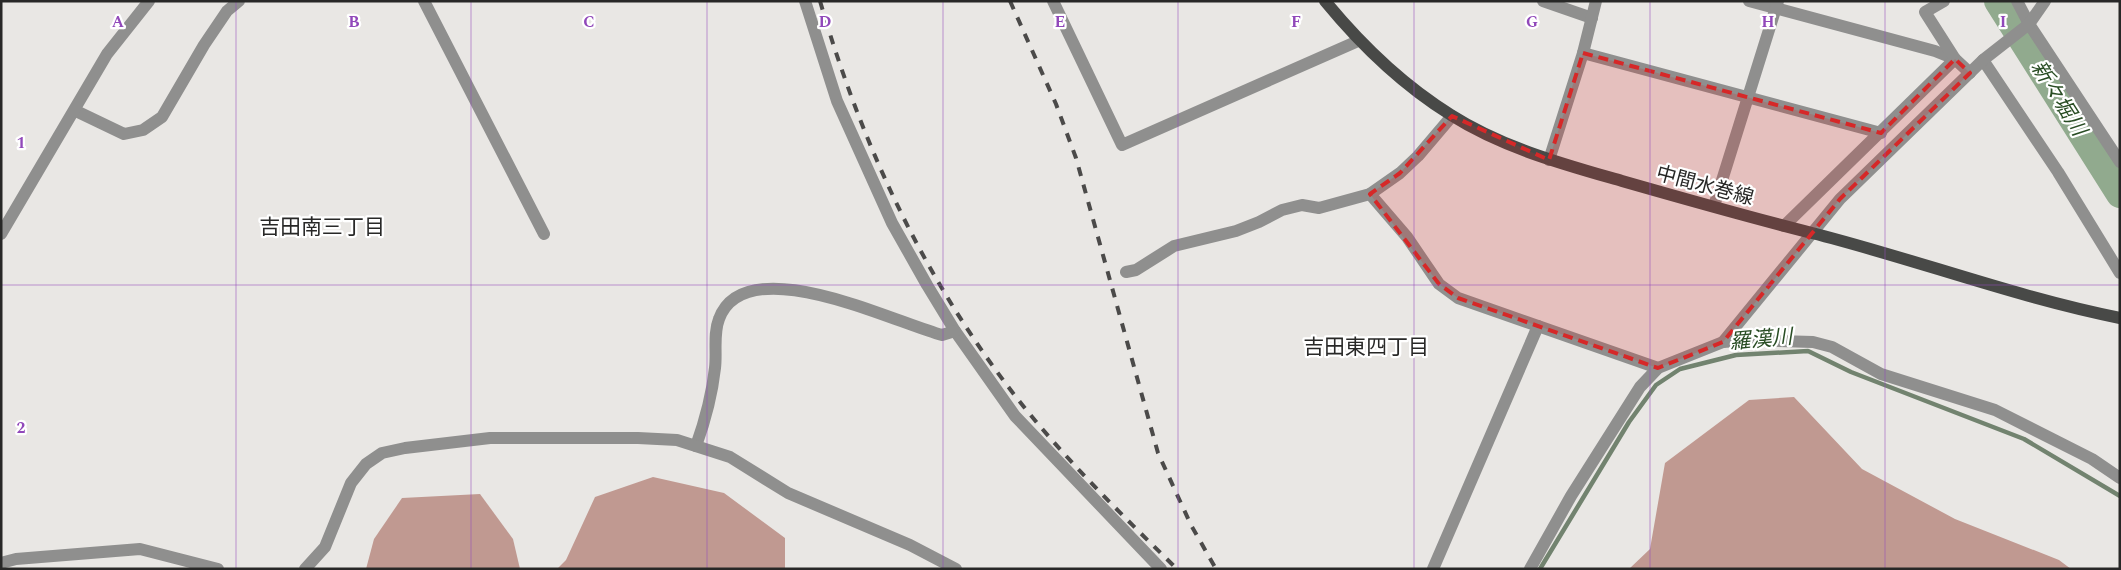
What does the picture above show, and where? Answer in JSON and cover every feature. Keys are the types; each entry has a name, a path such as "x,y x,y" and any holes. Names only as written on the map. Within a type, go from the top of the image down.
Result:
{"main road":[{"name":"中間水巻線","path":"1325,1 1358,41 1402,81 1452,116 1503,142 1549,160 2046,300 2120,318"}],"street":[{"path":"1,234 76,111 107,54 149,1"},
{"path":"76,111 124,134 143,130 162,117 204,45 227,11 239,1"},
{"path":"424,1 544,234"},
{"path":"805,1 837,101 892,223 955,331 1016,416 1161,569"},
{"path":"1053,1 1122,145 1358,41"},
{"path":"1543,1 1592,18"},
{"path":"1549,160 1583,53 1596,1"},
{"path":"1749,1 1777,5 1935,51 1955,59"},
{"path":"1944,1 1926,12 1955,59 1970,72"},
{"path":"2017,1 2029,24 2120,162"},
{"path":"1723,342 1840,199 1970,72 2029,24 2045,1"},
{"path":"1714,206 1746,98 1777,5"},
{"path":"1583,53 1882,133"},
{"path":"1784,226 1882,133 1955,59"},
{"path":"1983,60 2058,172 2120,273"},
{"path":"1126,272 1136,270 1174,246 1236,231 1260,222 1282,210 1302,205 1319,208 1370,194 1400,173 1418,156 1452,116"},
{"path":"1370,194 1407,236 1439,284 1458,298 1658,368"},
{"path":"696,446 704,424 716,367 718,321 725,306 737,297 752,290 784,287 811,292 942,335 955,331"},
{"path":"1433,569 1538,326"},
{"path":"1530,569 1571,496 1640,387 1658,368 1723,342 1750,340 1812,342 1832,347 1881,374 1995,410 2092,460 2120,478"},
{"path":"305,569 325,547 351,483 366,464 382,453 405,448 490,438 638,438 677,440 730,457 788,493 910,545 956,569"},
{"path":"1,563 16,559 140,549 218,569"}],"highlighted area":[{"path":"1583,53 1881,133 1955,59 1970,73 1840,199 1723,342 1658,368 1458,298 1439,284 1370,194 1400,173 1452,116 1549,160"}],"shaded area":[{"path":"1794,397 1862,469 1955,519 2059,560 2071,569 1629,569 1650,549 1665,463 1749,400"},
{"path":"653,477 724,493 785,538 785,569 557,569 566,560 595,497"},
{"path":"480,494 513,539 520,569 366,569 374,539 402,498"}],"waterway":[{"name":"新々堀川","path":"1998,1 2120,194"},
{"name":"羅漢川","path":"1540,569 1629,422 1656,385 1680,369 1736,355 1808,351 1851,372 2024,439 2120,496"}],"railway":[{"path":"820,1 856,110 878,163 928,264 957,313 989,361 1024,407 1060,449 1177,569"},
{"path":"1010,1 1056,104 1076,158 1158,453 1191,525 1216,569"}],"district":[{"name":"吉田南三丁目","path":"322,227"},
{"name":"吉田東四丁目","path":"1366,347"}]}
